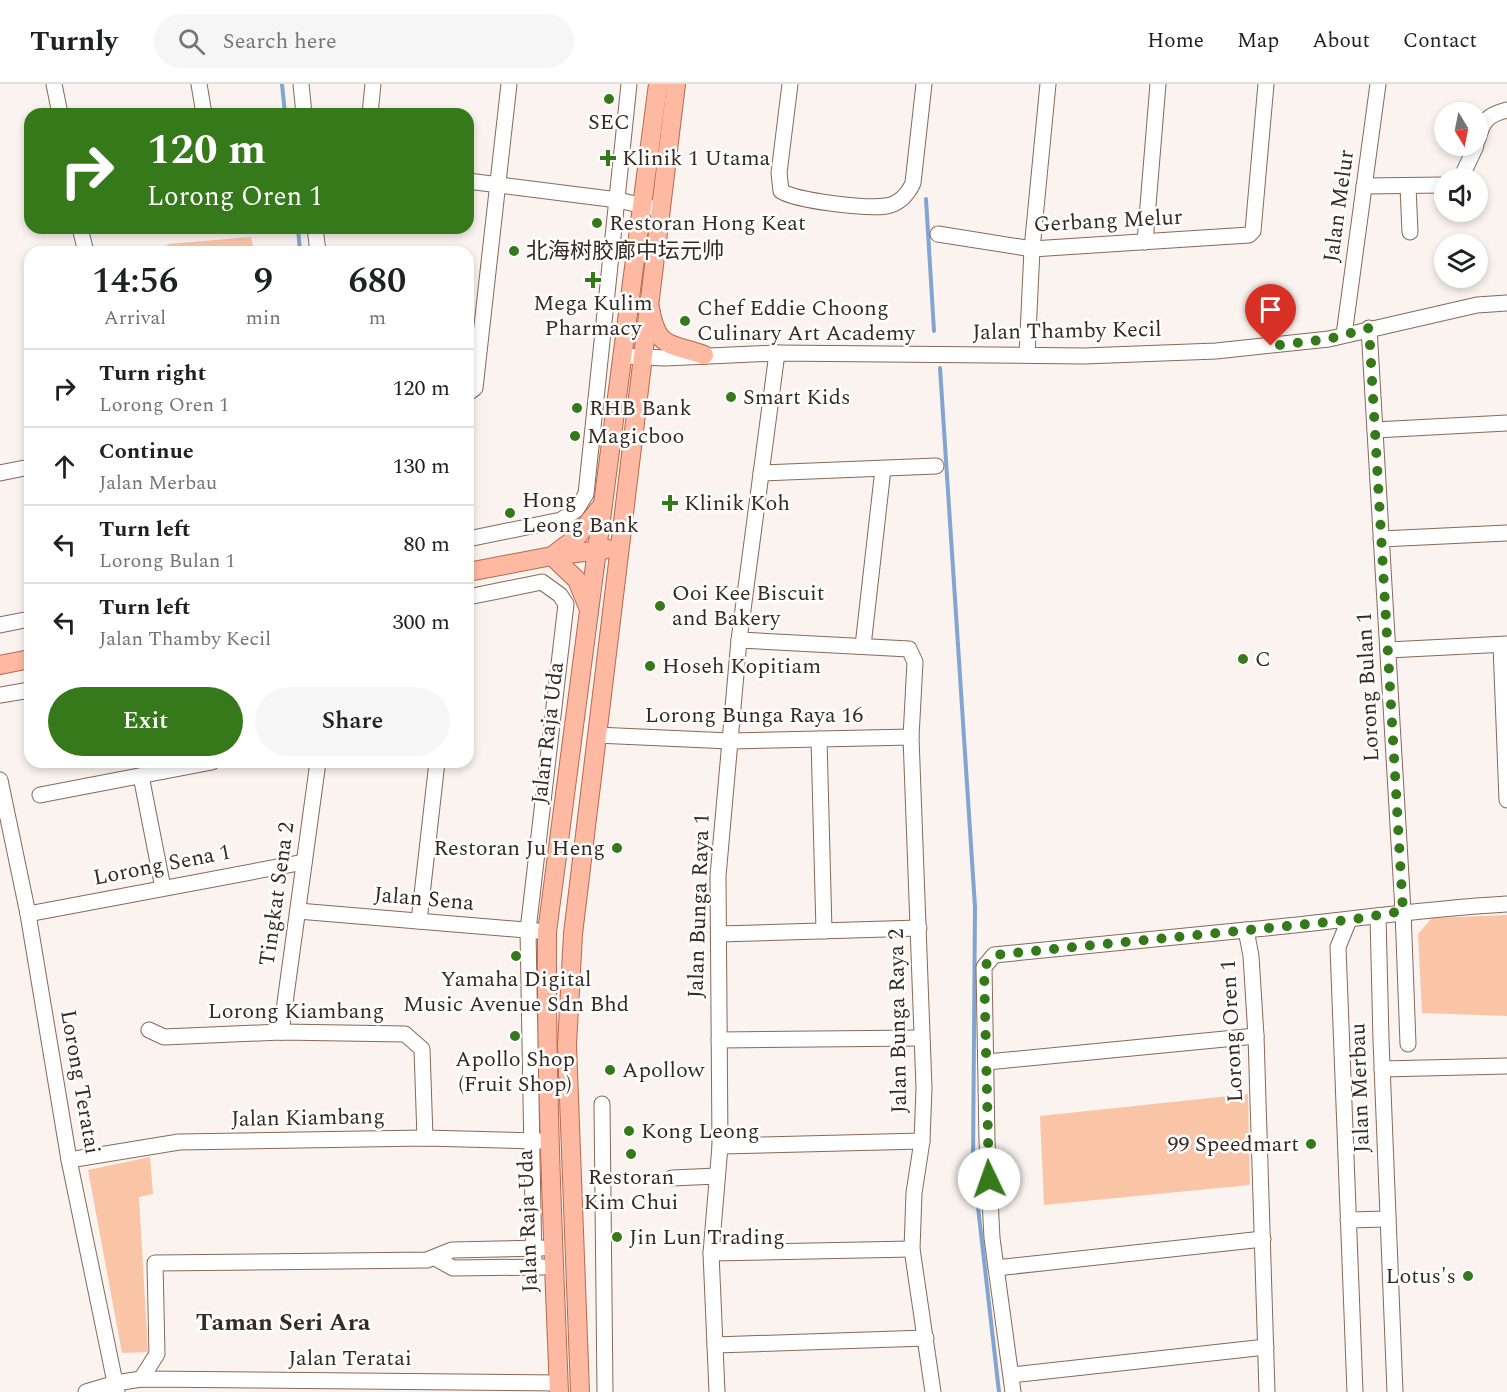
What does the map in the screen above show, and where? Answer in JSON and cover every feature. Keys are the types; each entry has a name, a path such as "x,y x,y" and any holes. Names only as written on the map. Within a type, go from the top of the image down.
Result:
{"main road":[{"name":"Jalan Raja Uda","path":"580,1392 569,1142 568,1039 573,934 619,550 632,357 648,301 658,84"},
{"name":"Jalan Raja Uda","path":"559,1388 546,1039 547,932 588,609 604,502 632,357 652,209 676,84"},
{"path":"648,301 652,321 668,346 704,355"},
{"path":"552,556 576,538 591,522 604,502"},
{"path":"474,571 597,549 619,550"},
{"path":"552,556 577,580 588,609"},
{"path":"0,665 24,660"},
{"path":"546,1039 568,1039"}],"street":[{"path":"54,84 59,108"},
{"path":"200,84 203,108"},
{"path":"301,84 303,108"},
{"path":"371,108 373,84"},
{"path":"474,389 509,84"},
{"path":"474,538 561,520 576,510 586,494 618,200 628,84"},
{"path":"790,84 779,173 781,191 800,199 875,206 894,203 909,192 913,183 924,84"},
{"path":"1028,355 1032,249 1048,84"},
{"path":"1145,242 1158,84"},
{"name":"Gerbang Melur","path":"938,234 1032,249 1244,237 1253,231 1266,84"},
{"name":"Jalan Melur","path":"1344,335 1378,84"},
{"path":"1488,117 1507,110"},
{"path":"474,181 618,200 652,209"},
{"path":"1365,186 1434,186"},
{"path":"1408,187 1410,232"},
{"name":"Jalan Thamby Kecil","path":"632,357 777,353 1084,356 1216,351 1290,344 1344,335 1477,305 1507,303"},
{"name":"Lorong Bulan 1","path":"1369,328 1403,911 1408,1044"},
{"name":"Jalan Bunga Raya 1","path":"717,1392 711,1253 720,1146 718,876 739,640 777,353"},
{"path":"1375,430 1507,423"},
{"path":"761,473 883,470 936,466"},
{"path":"0,472 24,467"},
{"path":"739,640 863,646 883,470"},
{"path":"1382,539 1507,533"},
{"name":"Jalan Raja Uda","path":"474,596 542,582 560,596 566,604 528,930 534,1267"},
{"path":"0,625 24,620"},
{"path":"1388,650 1504,645 1507,800"},
{"name":"Jalan Bunga Raya 2","path":"863,646 909,649 915,662 911,737 919,928 922,1141 914,1193 912,1249 933,1392"},
{"path":"0,695 24,691"},
{"name":"Lorong Bunga Raya 16","path":"596,735 730,741 911,737"},
{"path":"819,740 824,931"},
{"path":"40,795 182,768"},
{"name":"Tingkat Sena 2","path":"281,1032 317,768"},
{"path":"419,921 436,768"},
{"path":"141,776 163,888"},
{"name":"Lorong Teratai","path":"0,780 3,813 28,914 69,1160 116,1387"},
{"name":"Lorong Sena 1","path":"28,914 304,862"},
{"path":"1246,930 1349,920 1403,911 1507,904"},
{"name":"Jalan Sena","path":"298,911 547,932"},
{"name":"Jalan Merbau","path":"1378,915 1395,1392"},
{"name":"Jalan Merbau","path":"1349,920 1338,947 1355,1392"},
{"path":"719,934 919,928"},
{"name":"Lorong Oren 1","path":"987,1062 984,967 994,955 1246,930 1251,956 1256,1036 1267,1392"},
{"name":"Lorong Kiambang","path":"149,1030 164,1037 281,1032 405,1034 422,1049 425,1138"},
{"path":"1013,1392 996,1268 987,1151 987,1062 1256,1036"},
{"path":"719,1040 921,1038"},
{"path":"1382,1069 1507,1066"},
{"path":"602,1104 605,1392"},
{"name":"Jalan Kiambang","path":"69,1160 179,1142 425,1138 549,1141"},
{"path":"720,1146 922,1141"},
{"path":"672,1178 717,1176"},
{"path":"1348,1220 1388,1219"},
{"path":"996,1268 1263,1239"},
{"path":"141,1379 157,1354 155,1263 435,1258 452,1250 552,1247"},
{"path":"711,1253 912,1249"},
{"path":"435,1258 453,1268 553,1267"},
{"path":"715,1345 926,1338"},
{"path":"1012,1375 1266,1347"},
{"name":"Jalan Teratai","path":"86,1392 116,1387 141,1379 240,1386 559,1388"}],"shaded area":[{"path":"251,237 253,246 168,246 167,244"},
{"path":"1507,915 1507,1016 1422,1013 1418,934 1432,918"},
{"path":"1248,1094 1250,1185 1044,1205 1040,1116"},
{"path":"150,1157 153,1194 139,1197 148,1352 122,1353 88,1170"}],"waterway":[{"path":"282,84 284,108"},
{"path":"926,199 934,331"},
{"path":"298,234 300,246"},
{"path":"940,368 975,907 973,1163 999,1392"}],"place":[{"name":"SEC","path":"609,99"},
{"name":"Klinik 1 Utama","path":"608,158"},
{"name":"Restoran Hong Keat","path":"597,223"},
{"name":"北海树胶廊中坛元帅","path":"514,251"},
{"name":"Mega Kulim Pharmacy","path":"593,280"},
{"name":"Chef Eddie Choong Culinary Art Academy","path":"685,321"},
{"name":"Smart Kids","path":"731,397"},
{"name":"RHB Bank","path":"577,408"},
{"name":"Magicboo","path":"575,436"},
{"name":"Klinik Koh","path":"670,503"},
{"name":"Hong Leong Bank","path":"510,513"},
{"name":"Ooi Kee Biscuit and Bakery","path":"660,606"},
{"name":"C","path":"1243,659"},
{"name":"Hoseh Kopitiam","path":"650,666"},
{"name":"Restoran Ju Heng","path":"617,848"},
{"name":"Yamaha Digital Music Avenue Sdn Bhd","path":"516,956"},
{"name":"Apollo Shop (Fruit Shop)","path":"515,1036"},
{"name":"Apollow","path":"610,1070"},
{"name":"Kong Leong","path":"629,1131"},
{"name":"99 Speedmart","path":"1311,1144"},
{"name":"Restoran Kim Chui","path":"631,1154"},
{"name":"Jin Lun Trading","path":"617,1237"},
{"name":"Lotus's","path":"1468,1276"}],"district":[{"name":"Taman Seri Ara","path":"283,1323"}],"route":[{"path":"989,1179 984,967 994,955 1349,920 1403,911 1369,328 1337,338 1271,346"}]}
